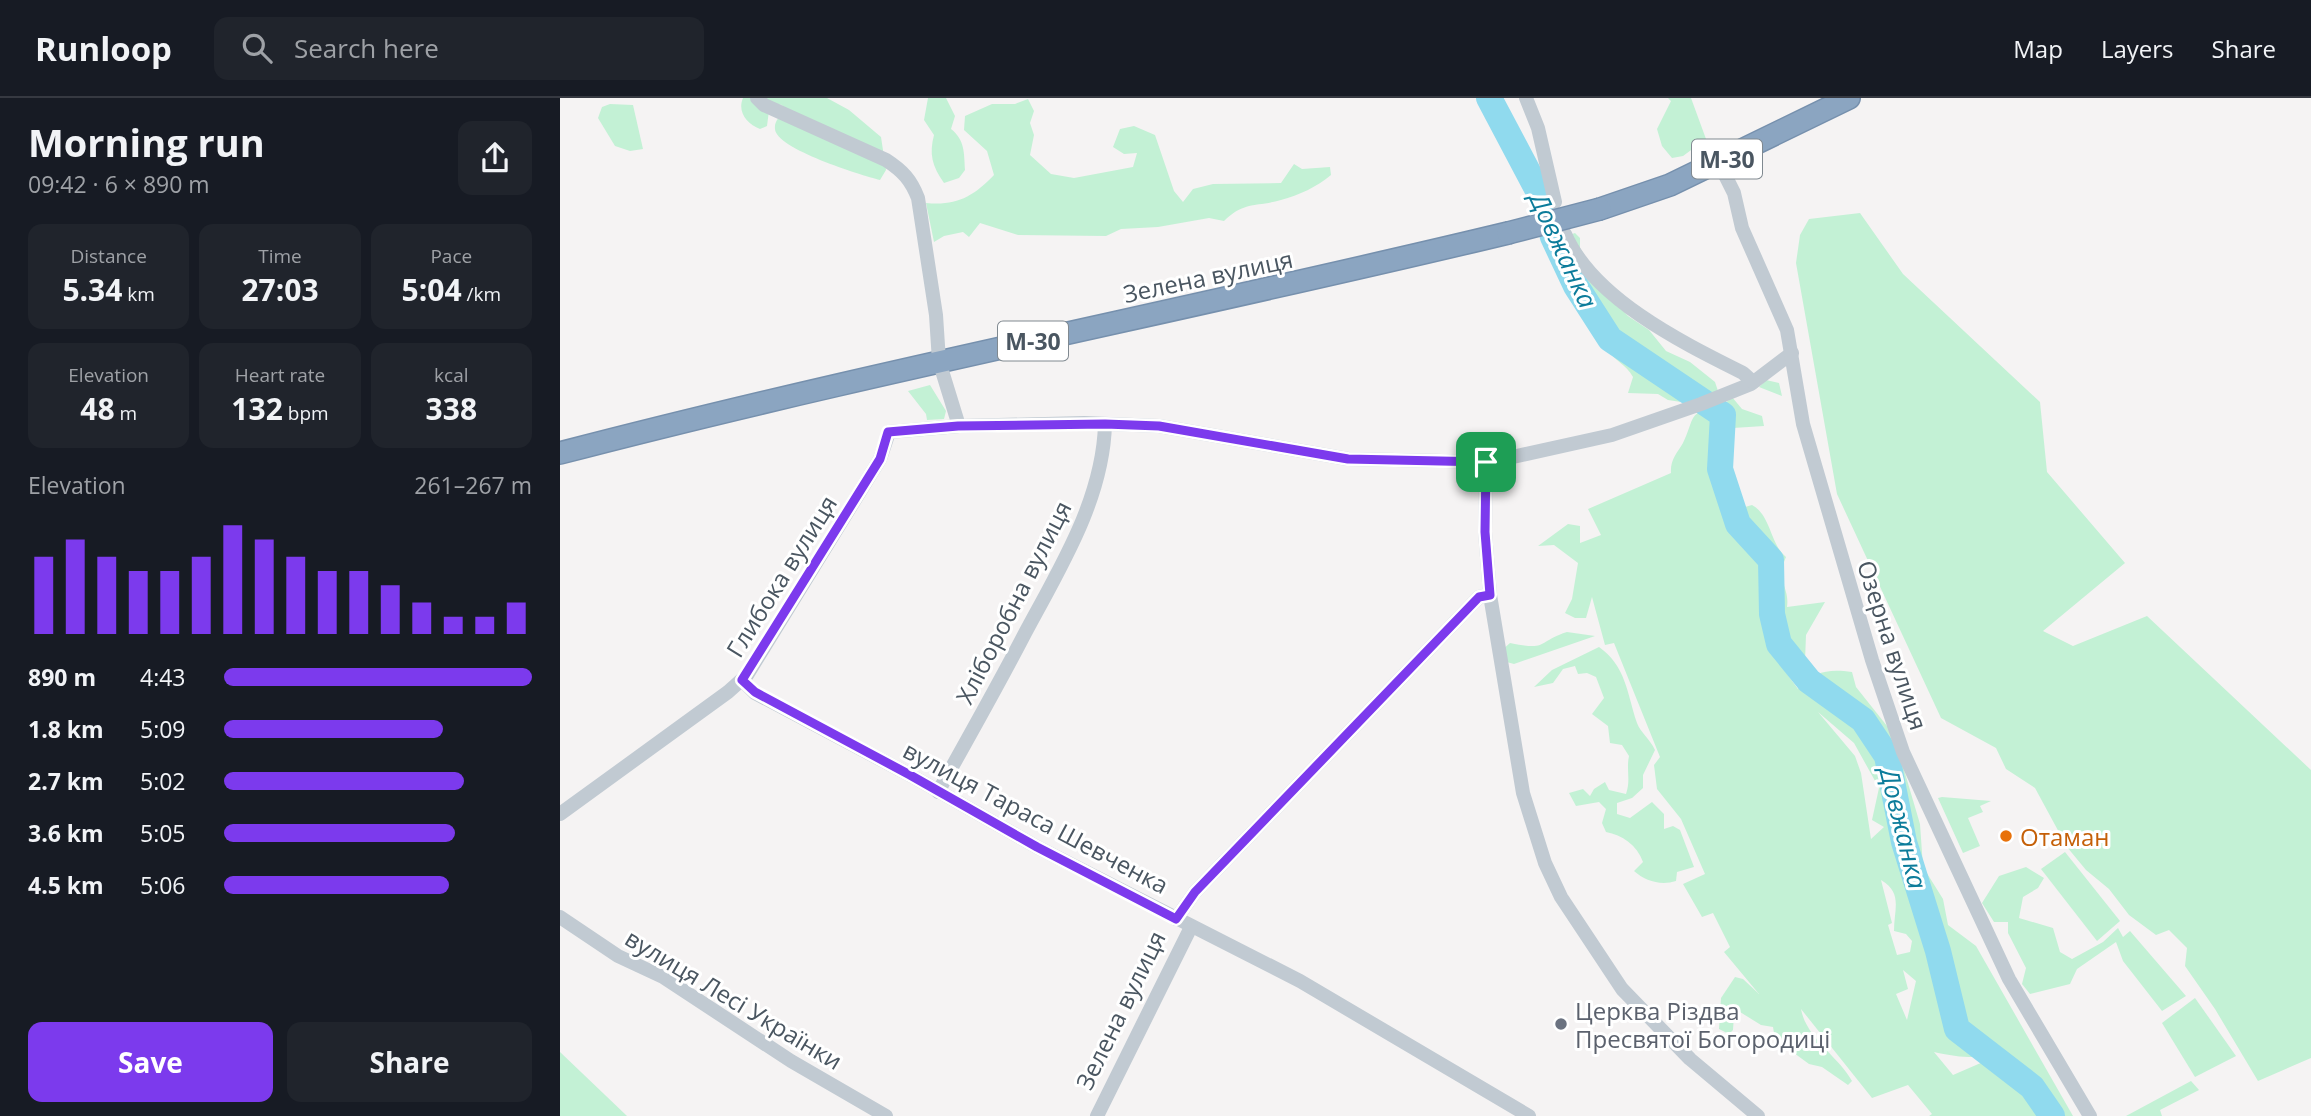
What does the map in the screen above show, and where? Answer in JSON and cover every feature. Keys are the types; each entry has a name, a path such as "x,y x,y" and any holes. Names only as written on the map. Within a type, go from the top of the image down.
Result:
{"highway":[{"name":"Зелена вулиця","path":"560,453 939,361 1284,286 1600,209 1670,185 1849,98"}],"street":[{"path":"757,98 764,105 886,160 902,170 911,181 918,198 936,315 939,361 958,426 1159,426 1348,459 1486,462 1612,435 1753,382 1792,353"},
{"path":"1526,98 1538,128 1555,202"},
{"name":"Озерна вулиця","path":"1718,163 1734,194 1742,228 1773,292 1787,330 1803,424 1872,660 1903,752 2009,979 2090,1116"},
{"path":"1565,234 1592,274 1621,300 1654,324 1743,373 1753,382"},
{"name":"Хліборобна вулиця","path":"938,792 1001,683 1070,549 1101,460 1105,424"},
{"name":"Глибока вулиця","path":"560,814 742,680 880,459 888,432 958,426"},
{"path":"1486,462 1485,532 1490,595 1523,793 1545,863 1562,897 1622,989 1667,1038 1754,1115"},
{"name":"Зелена вулиця","path":"1176,919 1195,892 1315,770 1379,699 1479,597 1490,595"},
{"name":"вулиця Тараса Шевченка","path":"742,680 755,692 938,792 1191,927 1300,981 1529,1116"},
{"name":"вулиця Лесі Українки","path":"560,917 618,956 663,977 791,1060 886,1116"},
{"name":"Зелена вулиця","path":"1097,1116 1191,927"}],"green space":[{"path":"743,98 827,98 849,110 881,137 886,170 880,180 804,153 779,137 775,129 776,121 785,111 782,105 770,103 767,126 760,129 744,117 741,108"},
{"path":"928,98 946,98 955,116 951,129 963,147 965,170 959,178 944,183 933,160 934,135 924,120"},
{"path":"1668,98 1691,98 1706,139 1683,156 1672,158 1662,146 1657,129 1671,101"},
{"path":"1028,99 1034,111 1030,123 1034,135 1030,155 1051,174 1074,178 1133,167 1137,153 1124,154 1113,147 1120,129 1134,126 1155,135 1174,191 1183,202 1193,189 1213,184 1281,183 1294,164 1302,169 1330,167 1331,175 1301,193 1244,207 1224,221 1209,218 1158,227 1121,229 1106,236 1018,235 980,223 969,237 963,232 944,236 934,242 926,203 946,203 963,198 979,189 994,175 987,151 964,130 965,116 992,104 1015,104"},
{"path":"610,104 633,105 643,149 630,151 615,146 598,118 602,107"},
{"path":"1860,213 1903,274 2040,402 2047,472 2125,563 2043,631 2073,646 2147,616 2311,770 2311,1058 2258,1081 2215,1009 2185,966 2187,948 2169,930 2156,935 2129,915 2109,889 2086,870 2067,847 2035,788 2006,769 1996,748 1941,718 1837,494 1796,263 1800,235 1809,219"},
{"path":"1575,233 1580,238 1580,248 1612,299 1628,316 1649,330 1666,351 1690,362 1715,382 1718,391 1681,402 1668,400 1658,394 1628,393 1633,377 1607,348 1612,334 1608,326 1592,321 1577,296 1567,293 1554,267 1551,252 1560,238"},
{"path":"1766,380 1779,383 1782,396 1759,387"},
{"path":"930,385 946,411 944,419 927,420 926,414 908,391"},
{"path":"1732,397 1742,409 1762,416 1764,426 1733,428 1730,442 1717,456 1727,470 1738,509 1752,505 1758,510 1786,557 1782,578 1787,594 1787,607 1825,602 1806,635 1805,661 1786,666 1779,663 1798,689 1810,678 1822,673 1852,672 1856,687 1891,731 1920,824 1923,867 1943,899 1948,925 1976,946 2073,1116 1929,1116 1932,1114 1908,1085 1872,1098 1801,1009 1809,1029 1852,1081 1848,1085 1822,1067 1809,1064 1775,1039 1773,1027 1761,1025 1740,1012 1734,1015 1733,1030 1729,1034 1719,1029 1721,998 1735,977 1743,979 1759,994 1724,952 1730,947 1713,913 1702,917 1683,884 1705,874 1681,819 1657,789 1654,765 1660,757 1614,643 1605,645 1592,597 1586,618 1575,618 1565,613 1572,599 1578,563 1554,545 1538,546 1568,524 1580,526 1580,543 1601,535 1588,509 1671,473 1673,460 1694,417 1702,411 1720,408","holes":["1818,712 1854,743 1879,788 1872,820 1884,827 1871,839 1861,773 1855,756","1881,880 1895,896 1894,931 1906,934 1912,941 1910,952 1897,955 1888,925 1892,923","1903,970 1916,981 1907,1020 1896,994 1908,989","1934,1052 1961,1057 1977,1056 1983,1062 1953,1075"]},
{"path":"1567,632 1595,636 1514,664 1503,661 1502,650 1510,643 1537,646"},
{"path":"1599,647 1608,654 1620,671 1638,726 1655,750 1643,775 1643,788 1632,798 1617,803 1617,814 1630,818 1652,802 1664,814 1664,829 1673,826 1680,830 1694,867 1677,872 1676,881 1653,882 1634,871 1643,862 1628,842 1606,832 1602,823 1606,809 1599,802 1576,806 1569,793 1583,789 1590,796 1594,789 1605,782 1609,790 1626,794 1629,756 1622,745 1610,743 1608,726 1592,714 1604,698 1596,677 1587,673 1578,674 1575,666 1563,669 1553,683 1534,687 1552,670"},
{"path":"1938,798 1991,801 1980,806 1983,812 1968,818 1980,846 1963,853"},
{"path":"2065,852 2120,921 2097,941 2041,869"},
{"path":"2026,867 2044,878 2038,888 2023,897 2019,918 2053,928 2060,952 2072,959 2103,942 2118,928 2123,937 2130,931 2186,996 2162,1011 2123,961 2116,942 2077,969 2070,984 2030,994 2022,984 2026,968 2008,933 2008,922 1994,922 1982,903 1999,876"},
{"path":"2195,998 2236,1056 2195,1077 2162,1023"},
{"path":"560,1052 627,1116 560,1116"},
{"path":"2191,1081 2199,1090 2160,1110 2162,1116 2126,1116"}],"waterway":[{"name":"Довжанка","path":"1489,98 1543,200 1553,237 1576,286 1610,339 1723,415 1720,469 1738,524 1771,560 1772,614 1779,644 1809,681 1863,720 1887,756 1904,842 1938,951 1957,1029 2032,1087 2052,1116"}],"place":[{"name":"Отаман","path":"2006,836"},
{"name":"Церква Різдва Пресвятої Богородиці","path":"1561,1024"}],"route":[{"path":"1084,423 1159,426 1348,459 1486,462 1485,532 1490,595 1479,597 1379,699 1315,770 1228,856 1195,892 1176,919 960,805 910,775 755,692 742,680 880,459 888,432 958,426 1084,423"}]}
